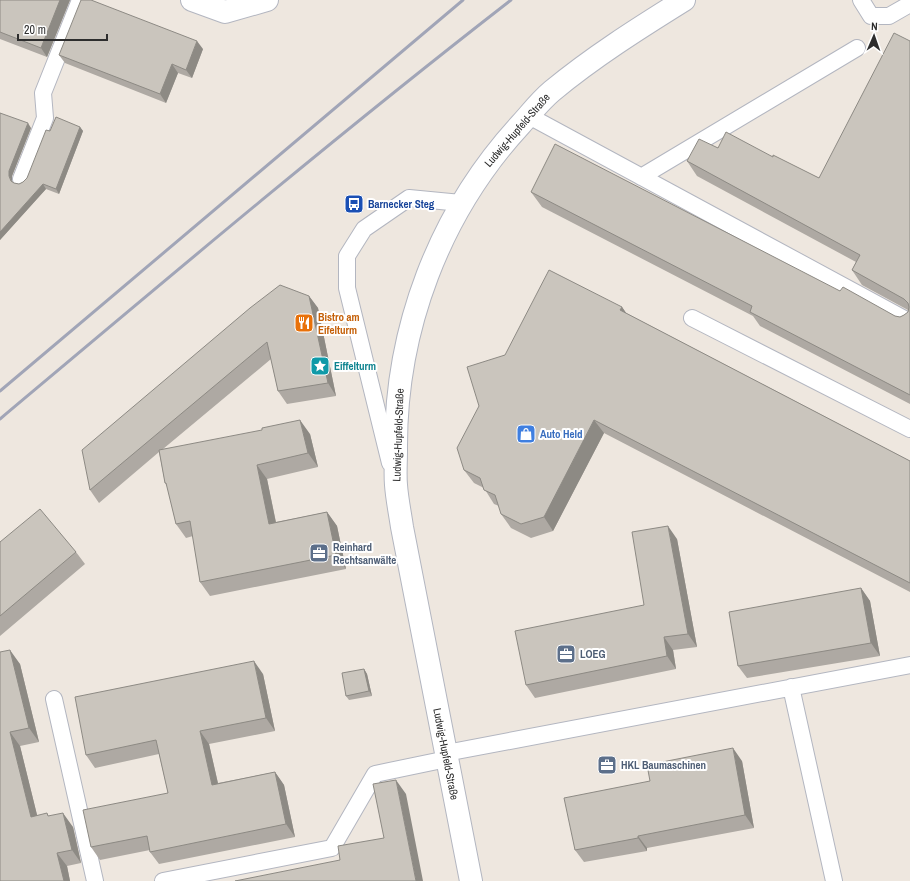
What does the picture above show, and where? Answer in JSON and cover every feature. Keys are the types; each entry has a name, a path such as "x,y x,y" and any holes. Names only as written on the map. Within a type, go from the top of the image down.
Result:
{"main road":[{"path":"192,0 225,12 267,0"},
{"name":"Ludwig-Hupfeld-Straße","path":"471,881 402,527 396,485 396,430 400,376 413,316 428,273 461,203 483,169 510,136 551,92 613,45 684,0"}],"lane":[{"path":"21,179 45,118 43,93 80,0"},
{"path":"861,0 871,16 888,16 910,4"},
{"path":"641,177 857,48"},
{"path":"529,116 910,322"},
{"path":"396,485 347,288 347,256 364,229 410,198 461,203"},
{"path":"692,318 910,429"},
{"path":"163,881 332,848 375,774 447,756 791,687 910,665"},
{"path":"791,687 834,881"},
{"path":"54,699 95,881"}],"building":[{"path":"0,0 60,0 41,48 0,32"},
{"path":"81,0 91,0 197,41 186,70 172,64 160,94 59,55"},
{"path":"894,33 910,41 910,395 750,312 752,306 531,192 555,144 840,291 843,287 895,316 900,317 908,312 908,303 904,299 852,270 860,255 687,161 699,139 718,148 726,132 773,157 773,155 819,178"},
{"path":"0,113 28,123 9,171 11,181 19,184 27,178 46,130 50,131 56,117 80,127 56,189 43,184 0,232"},
{"path":"549,270 622,307 620,310 910,461 910,583 594,420 544,517 521,524 501,514 495,495 484,490 480,478 464,470 457,448 479,406 467,367 505,355"},
{"path":"280,285 309,296 328,383 278,391 267,342 90,490 82,450 250,308"},
{"path":"300,420 308,453 257,465 269,524 327,512 336,555 200,582 190,521 176,524 165,483 159,450 262,430 262,428"},
{"path":"40,509 76,552 0,616 0,542"},
{"path":"668,526 688,634 664,637 667,656 526,685 515,631 644,605 632,532"},
{"path":"861,588 871,643 738,666 729,612"},
{"path":"10,650 29,728 10,732 31,817 47,813 48,816 63,813 72,850 57,853 64,881 0,881 0,652"},
{"path":"254,661 266,718 200,731 212,785 275,772 286,824 150,852 147,836 91,847 83,810 168,793 156,740 86,755 75,697"},
{"path":"364,669 369,691 346,696 342,673"},
{"path":"733,748 745,815 575,850 564,798 650,781 647,765"},
{"path":"396,780 416,881 235,881 340,860 338,846 384,838 373,784"}],"railway":[{"path":"0,391 463,0"},
{"path":"0,419 317,154 511,0"}],"place":[{"name":"Barnecker Steg","path":"354,204"},
{"name":"Bistro am Eifelturm","path":"304,323"},
{"name":"Eiffelturm","path":"320,366"},
{"name":"Auto Held","path":"526,434"},
{"name":"Reinhard Rechtsanwälte","path":"319,553"},
{"name":"LOEG","path":"566,654"},
{"name":"HKL Baumaschinen","path":"607,765"}]}
